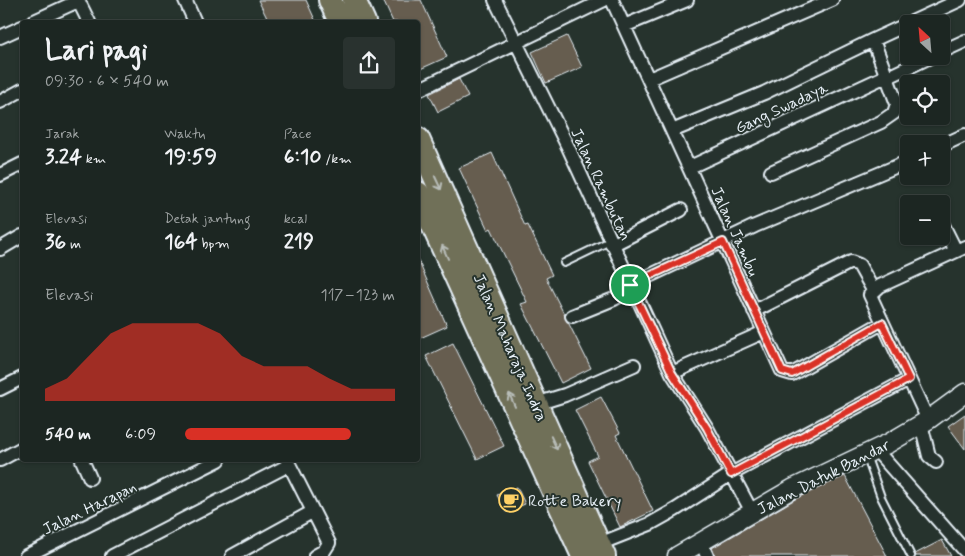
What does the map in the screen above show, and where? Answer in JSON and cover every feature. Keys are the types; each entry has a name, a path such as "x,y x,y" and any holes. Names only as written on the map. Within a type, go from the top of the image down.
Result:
{"highway":[{"path":"330,0 339,20"},
{"path":"354,0 363,20"},
{"name":"Jalan Maharaja Indra","path":"420,142 521,366 595,552"},
{"name":"Jalan Maharaja Indra","path":"420,197 500,375 595,552"},
{"path":"500,375 521,366"}],"street":[{"path":"185,0 194,20"},
{"name":"Jalan Rambutan","path":"495,0 568,147 672,373 707,428 752,512"},
{"path":"420,89 604,0"},
{"name":"Jalan Jambu","path":"612,0 782,371 792,374 882,323"},
{"path":"624,26 687,0"},
{"path":"649,79 832,0"},
{"path":"672,131 764,93 872,40 960,0"},
{"path":"36,20 78,1 88,20"},
{"path":"0,37 20,28"},
{"path":"770,172 881,122 894,113 897,104 872,40"},
{"path":"950,48 965,41"},
{"name":"Gang Swadaya","path":"690,167 912,65"},
{"path":"0,102 20,91"},
{"path":"950,142 965,135"},
{"path":"0,175 20,165"},
{"path":"572,316 614,299 631,287 755,226 900,165"},
{"path":"611,243 681,210"},
{"path":"936,462 928,456 925,422 909,379 870,298 873,290 961,249 950,234"},
{"path":"0,249 20,237"},
{"path":"754,310 851,262 859,266 873,290"},
{"path":"672,373 764,332"},
{"path":"536,404 565,395 634,365"},
{"path":"0,389 20,379"},
{"path":"595,552 676,510 731,474 909,379"},
{"name":"Jalan Datuk Bandar","path":"678,556 704,549 752,512 792,489 870,452 925,422 965,393"},
{"path":"0,460 20,449"},
{"path":"870,452 965,551"},
{"path":"83,462 90,478"},
{"name":"Jalan Harapan","path":"26,556 216,462"},
{"path":"112,556 288,462 329,543 324,551 315,556"},
{"path":"232,556 312,512"}],"lane":[{"path":"564,263 611,243"},
{"path":"870,452 881,498 911,556"}],"building":[{"path":"258,0 306,0 315,20 268,20"},
{"path":"383,0 421,0 447,57 420,69 420,20 392,20"},
{"path":"567,36 582,67 546,83 532,52"},
{"path":"459,79 468,97 438,112 429,94"},
{"path":"492,153 525,226 528,225 552,275 546,278 591,368 561,383 521,304 527,302 491,228 488,230 459,168"},
{"path":"420,265 447,326 420,338"},
{"path":"453,343 504,446 477,459 426,356"},
{"path":"601,397 620,433 616,435 653,511 620,527 588,461 598,456 575,410"},
{"path":"965,414 965,449 948,426"},
{"path":"845,476 887,556 715,556 712,548 797,498"},
{"name":"Rotte Bakery","path":"517,487 525,504 506,512 497,495"},
{"path":"942,540 951,556 916,556 915,554"}],"place":[{"name":"Rotte Bakery","path":"511,500"}],"route":[{"path":"723,242 769,346 782,371 786,374 792,374 882,323 909,379 731,474 707,428 672,373 630,285 723,242"}]}
